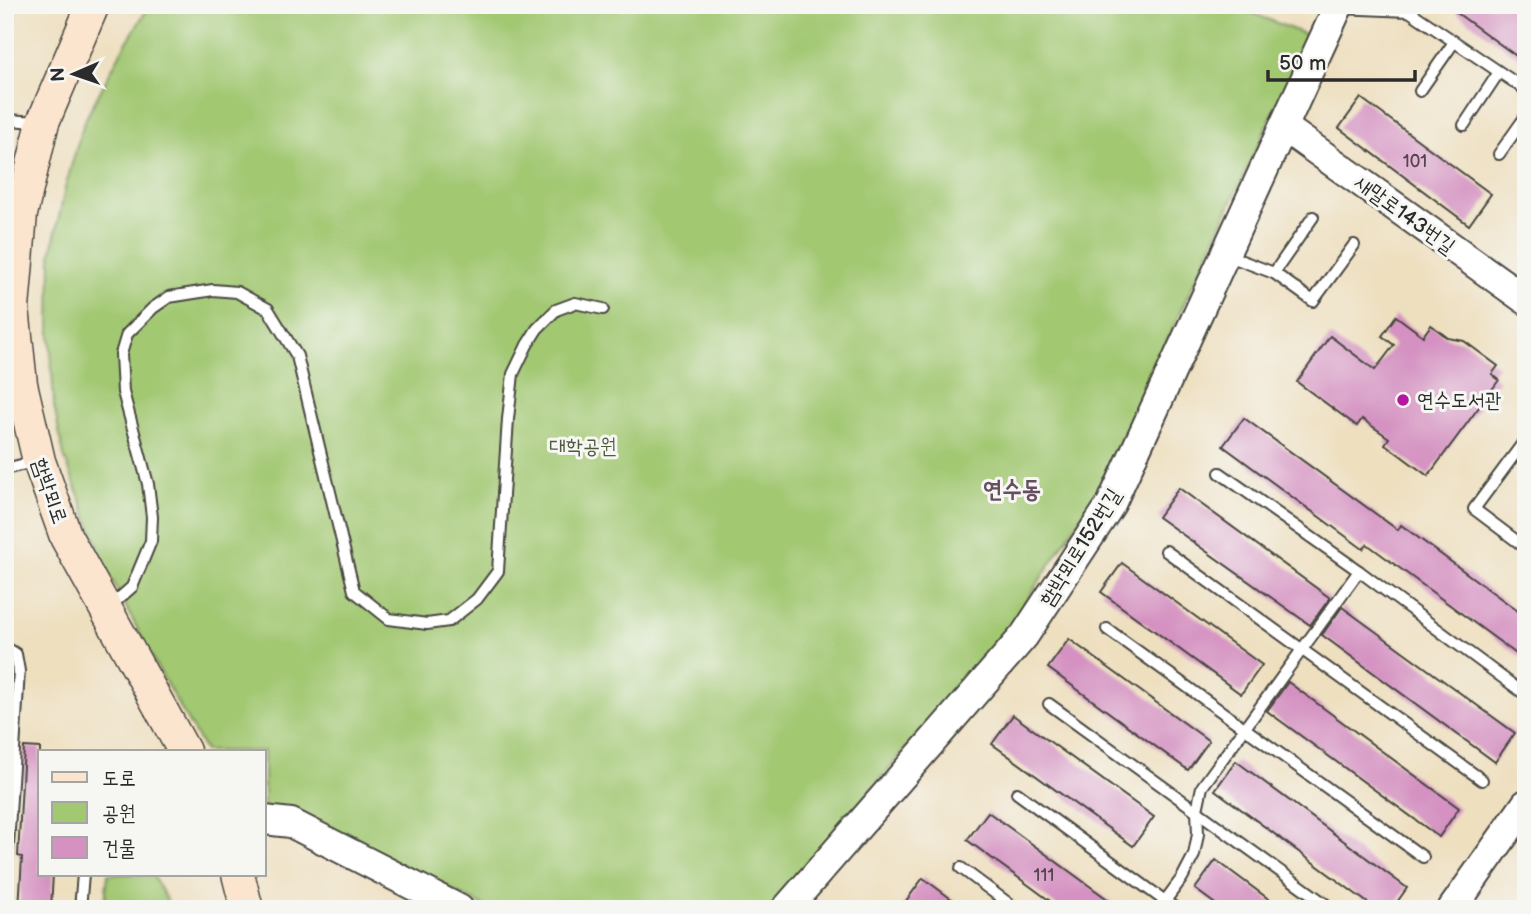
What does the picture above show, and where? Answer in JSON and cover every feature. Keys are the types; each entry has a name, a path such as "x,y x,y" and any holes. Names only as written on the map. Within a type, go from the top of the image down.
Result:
{"main road":[{"name":"함박뫼로","path":"93,5 43,122 20,214 13,308 21,384 39,461 66,537 183,750"},
{"path":"239,876 247,909"}],"street":[{"name":"함박뫼로152번길","path":"786,909 1024,636 1111,504 1339,6"},
{"name":"새말로143번길","path":"1285,128 1526,300"},
{"path":"1452,909 1526,804"},
{"path":"266,820 291,823 459,909"}],"lane":[{"path":"1339,6 1411,8 1454,42 1526,90"},
{"path":"1420,91 1454,42"},
{"path":"1464,125 1499,72"},
{"path":"1499,154 1526,116"},
{"path":"5,120 43,122"},
{"path":"1274,273 1313,217"},
{"path":"1226,255 1274,273 1313,301 1354,245"},
{"path":"106,610 132,587 151,541 152,517 148,484 123,392 121,355 127,334 153,308 169,298 213,290 237,292 268,309 297,356 354,592 389,619 427,624 449,621 477,599 498,571 513,374 527,345 556,310 575,303 603,309"},
{"path":"1525,547 1474,509 1526,439"},
{"path":"5,469 39,461"},
{"path":"1220,473 1359,571 1526,695"},
{"path":"1166,551 1482,780"},
{"path":"1162,905 1182,878 1194,855 1198,834 1197,810 1202,788 1359,571"},
{"path":"1107,629 1423,858"},
{"path":"5,648 16,654 19,671 5,893"},
{"path":"1049,704 1332,909"},
{"path":"1017,793 1162,905 1176,909"},
{"path":"961,868 1016,909"},
{"path":"80,909 83,876"}],"green space":[{"name":"대학공원","path":"150,5 1232,5 1309,36 1095,495 1012,623 770,909 490,909 288,809 266,807 266,750 204,750 158,669 108,572 64,456 54,406 50,334 51,255 65,188 84,122 122,50"},
{"path":"108,876 153,876 172,909 104,909"}],"building":[{"path":"1446,5 1510,5 1526,17 1526,63"},
{"path":"1361,98 1491,194 1469,225 1339,128"},
{"name":"연수도서관","path":"1396,316 1423,336 1431,325 1448,338 1464,341 1498,366 1492,374 1499,380 1428,476 1385,444 1389,438 1362,419 1357,426 1297,382 1330,336 1375,370 1394,345 1382,336"},
{"path":"1244,418 1398,530 1401,525 1526,617 1526,661 1367,544 1363,549 1223,446"},
{"path":"1179,488 1330,598 1310,625 1158,517"},
{"path":"1122,563 1262,665 1241,694 1101,592"},
{"path":"1342,607 1515,733 1495,762 1322,635"},
{"path":"1069,639 1209,741 1188,770 1048,668"},
{"path":"1288,682 1459,808 1439,837 1267,711"},
{"path":"1013,715 1154,817 1133,846 992,744"},
{"path":"24,747 40,748 38,876 53,876 51,909 19,909 22,857 18,856"},
{"path":"1236,761 1407,888 1392,909 1376,909 1215,790"},
{"path":"988,812 1121,909 1061,909 967,840"},
{"path":"1216,860 1282,909 1222,909 1195,889"},
{"path":"923,878 965,909 900,909"}],"place":[{"name":"연수도서관","path":"1403,400"}],"district":[{"name":"연수동","path":"1012,489"}]}
